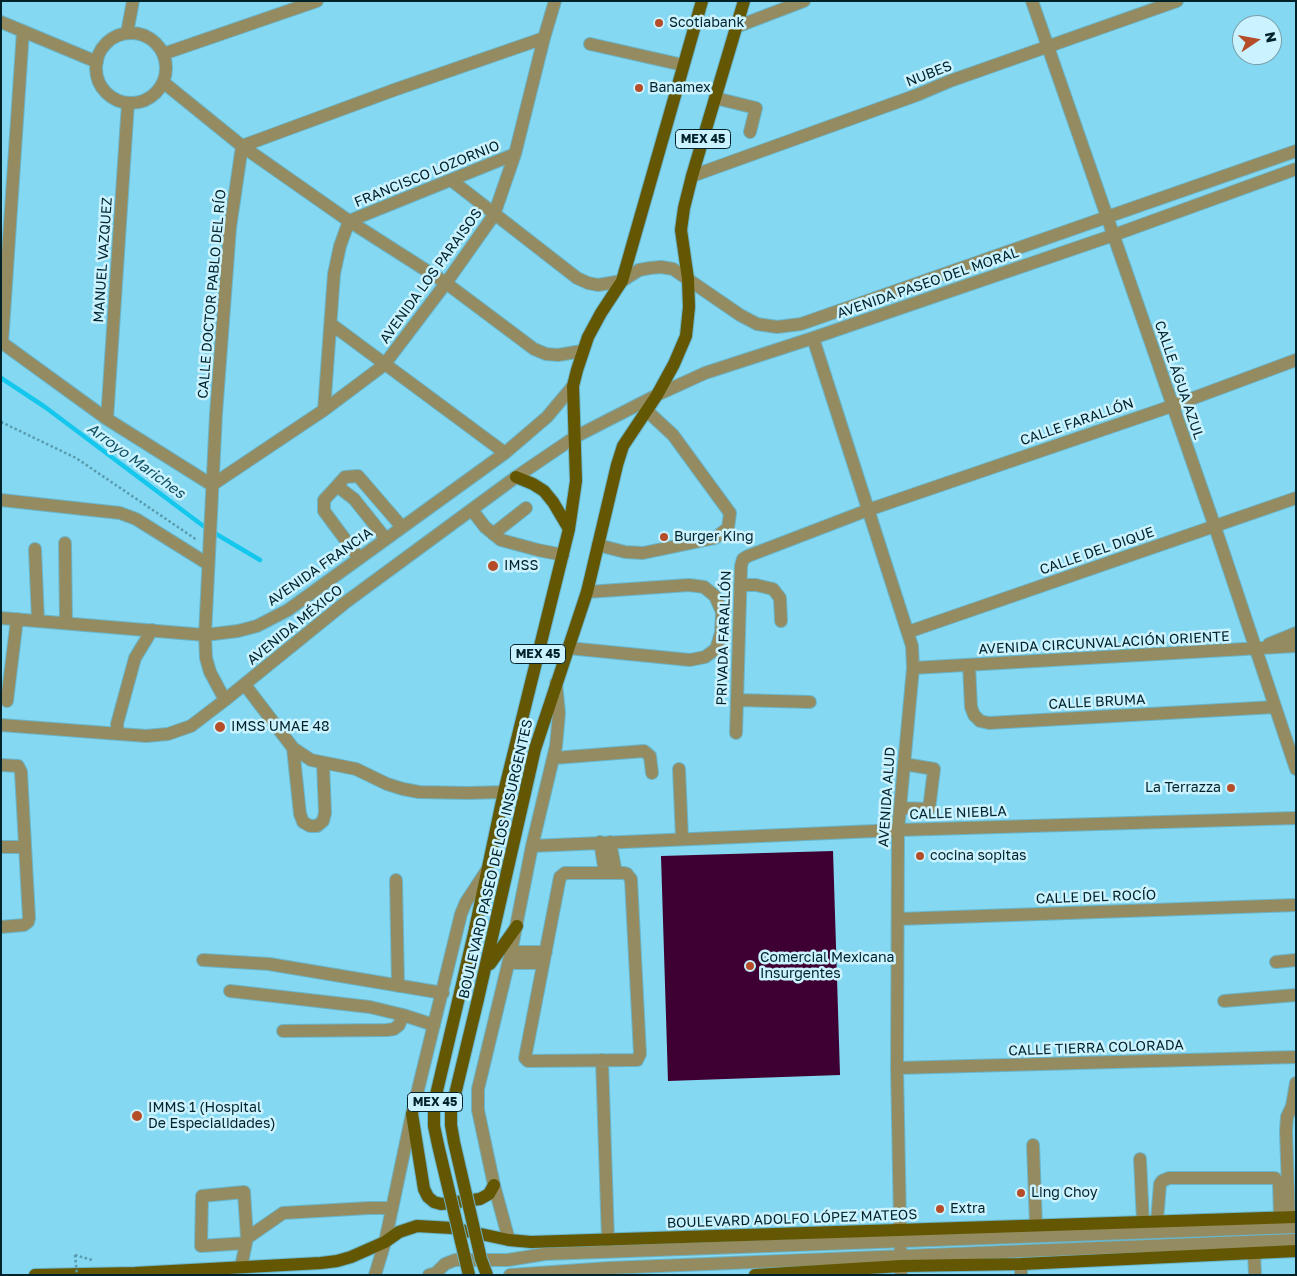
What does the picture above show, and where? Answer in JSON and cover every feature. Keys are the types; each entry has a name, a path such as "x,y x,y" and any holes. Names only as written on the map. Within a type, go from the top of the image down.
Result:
{"main road":[{"name":"BOULEVARD PASEO DE LOS INSURGENTES","path":"469,1275 434,1126 436,1095 475,929 504,792 569,529 576,481 573,386 582,351 601,313 622,280 702,1"},
{"name":"BOULEVARD PASEO DE LOS INSURGENTES","path":"487,1275 451,1125 451,1111 485,972 535,749 587,592 623,446 657,395 674,364 686,336 689,307 688,279 681,230 692,176 744,1"},
{"path":"516,478 533,484 544,491 554,502 569,529"},
{"path":"485,972 517,926"},
{"path":"412,1114 424,1190 428,1197 434,1202 441,1204 480,1199 489,1194 494,1185"},
{"name":"BOULEVARD ADOLFO LÓPEZ MATEOS","path":"755,1275 901,1254 1036,1225 1290,1219"},
{"name":"BOULEVARD ADOLFO LÓPEZ MATEOS","path":"35,1275 135,1273 321,1264 337,1261 385,1242 399,1232 416,1226 452,1228 509,1240 531,1242 608,1240 901,1254 1021,1269 1254,1252 1296,1251"}],"street":[{"path":"127,34 133,1"},
{"path":"163,54 317,1"},
{"name":"AVENIDA LOS PARAISOS","path":"212,485 324,410 384,365 446,283 494,215 515,154 555,1"},
{"path":"736,27 804,1"},
{"name":"CALLE ÁGUA AZUL","path":"1032,1 1215,526 1274,707 1291,741 1296,769"},
{"name":"NUBES","path":"692,176 1047,46 1177,1"},
{"path":"1,22 97,62"},
{"path":"23,32 2,343 107,419 212,485"},
{"path":"138,34 148,38 157,45 163,54 166,63 166,73 163,82 158,92 149,99 139,103 117,100 104,89 97,73 97,62 101,51 116,36 138,34"},
{"path":"242,146 394,90 544,38"},
{"path":"590,44 684,65"},
{"path":"163,82 242,146 349,221 446,283 534,350 558,355 582,351"},
{"path":"715,98 756,108 750,132"},
{"name":"MANUEL VAZQUEZ","path":"107,419 128,103"},
{"name":"CALLE DOCTOR PABLO DEL RÍO","path":"225,700 210,672 206,658 205,562 209,545 210,506 230,228 242,146"},
{"name":"AVENIDA PASEO DEL MORAL","path":"451,180 577,278 588,283 598,285 622,280 639,270 661,267 673,269 740,315 757,324 777,327 801,324 1296,150"},
{"name":"FRANCISCO LOZORNIO","path":"349,221 515,154"},
{"name":"AVENIDA PASEO DEL MORAL","path":"575,437 705,373 1114,235 1296,169"},
{"path":"324,410 334,274 340,246 349,221"},
{"path":"331,324 505,453"},
{"name":"AVENIDA ALUD","path":"813,338 912,646 913,668 898,830 897,1068 901,1254"},
{"name":"CALLE FARALLÓN","path":"868,510 1172,406 1296,360"},
{"name":"AVENIDA FRANCIA","path":"1,618 205,634 238,631 257,626 288,610 505,453 547,417 573,386"},
{"path":"598,545 625,552 643,553 715,538 728,528 730,513 673,435 646,410"},
{"name":"AVENIDA MÉXICO","path":"1,725 146,736 168,734 190,726 245,685 346,602 575,437"},
{"path":"359,558 324,511 324,500 345,477 358,476 402,527"},
{"path":"337,486 354,499 386,539"},
{"name":"CALLE DEL DIQUE","path":"908,632 1296,498"},
{"path":"1,500 120,513 136,519 205,562"},
{"path":"493,534 526,508"},
{"path":"472,510 493,534 511,543 563,554"},
{"name":"PRIVADA FARALLÓN","path":"736,733 740,566 743,559 868,510"},
{"path":"66,543 66,623"},
{"path":"35,549 38,621"},
{"path":"568,648 690,660 705,657 716,649 721,633 722,612 715,596 704,587 689,585 587,592"},
{"path":"740,586 756,585 773,589 780,598 781,621"},
{"path":"7,701 6,659 17,619"},
{"path":"118,734 117,724 134,658 152,630"},
{"path":"1255,649 1296,633"},
{"name":"AVENIDA CIRCUNVALACIÓN ORIENTE","path":"913,668 1296,646"},
{"name":"CALLE BRUMA","path":"969,665 971,707 974,715 980,721 988,723 1274,707"},
{"path":"509,1240 494,1185 478,1110 478,1089 510,958 532,846 554,758 559,731 556,683"},
{"path":"245,685 293,748 304,756 323,763 356,769 387,784 418,792 504,792"},
{"path":"737,700 810,702"},
{"path":"293,748 300,814 303,822 310,826 317,826 323,821 325,813 323,763"},
{"path":"554,758 644,751 650,756 652,773"},
{"path":"900,808 929,809 934,769 904,764"},
{"path":"1,765 18,766 21,772 29,918 28,922 20,926 1,928"},
{"path":"679,769 682,838"},
{"name":"CALLE NIEBLA","path":"532,846 898,830 1296,818"},
{"path":"605,842 610,873"},
{"path":"1,847 24,847"},
{"path":"375,1275 385,1242 412,1114 461,914 466,902 487,870"},
{"path":"565,873 610,873 627,874 631,879 639,1058 634,1061 528,1061 525,1058 561,875 565,873"},
{"path":"396,880 398,986"},
{"name":"CALLE DEL ROCÍO","path":"898,919 1296,904"},
{"path":"510,958 544,957"},
{"path":"203,960 269,964 443,993"},
{"path":"1276,962 1296,960"},
{"path":"230,991 370,1007 434,1025"},
{"path":"1224,1001 1296,996"},
{"path":"283,1031 387,1030 394,1029 399,1025 403,1015"},
{"name":"CALLE TIERRA COLORADA","path":"897,1068 1296,1057"},
{"path":"602,1060 608,1240"},
{"path":"1290,1219 1286,1131 1287,1117 1294,1105 1296,1083"},
{"path":"1032,1145 1036,1225"},
{"path":"1140,1158 1142,1222"},
{"path":"1157,1221 1160,1184 1162,1180 1169,1178 1276,1178 1290,1219"},
{"path":"241,1268 246,1241 244,1192 202,1196 201,1246 246,1241 283,1213 392,1208"},
{"path":"429,1275 436,1273 444,1264 455,1260 508,1260 545,1254 608,1251 901,1254 1290,1219"},
{"path":"510,1275 609,1268 901,1254 1296,1240"},
{"path":"1254,1252 1255,1275"}],"path":[{"path":"1,422 76,458 199,541 205,562"},
{"path":"75,1255 77,1275"}],"building":[{"name":"Comercial Mexicana Insurgentes","path":"833,851 840,1075 668,1081 661,856"}],"waterway":[{"name":"Arroyo Mariches","path":"1,378 45,407 206,528 260,560"}],"place":[{"name":"Scotiabank","path":"659,23"},
{"name":"Banamex","path":"639,88"},
{"name":"Burger King","path":"664,537"},
{"name":"IMSS","path":"493,566"},
{"name":"IMSS UMAE 48","path":"220,727"},
{"name":"La Terrazza","path":"1231,788"},
{"name":"cocina sopitas","path":"920,856"},
{"name":"Comercial Mexicana Insurgentes","path":"750,966"},
{"name":"IMMS 1 (Hospital De Especialidades)","path":"137,1116"},
{"name":"Ling Choy","path":"1021,1193"},
{"name":"Extra","path":"940,1209"}]}
